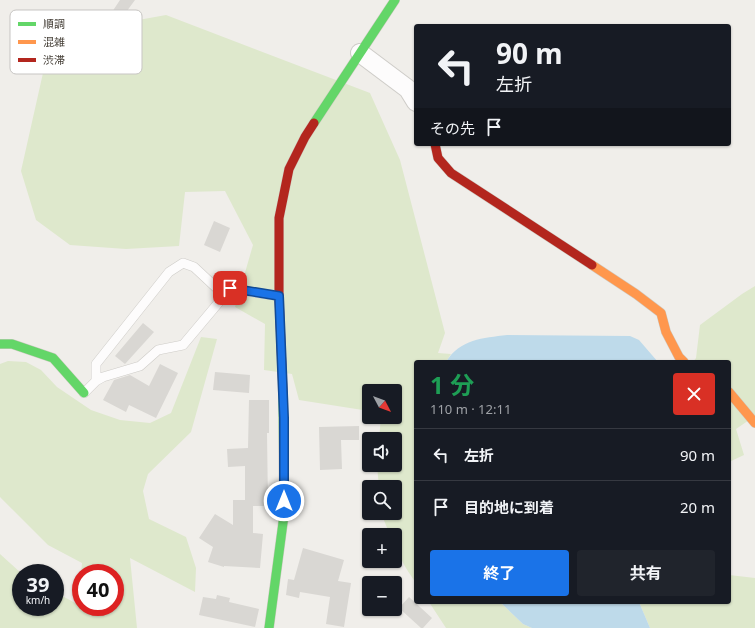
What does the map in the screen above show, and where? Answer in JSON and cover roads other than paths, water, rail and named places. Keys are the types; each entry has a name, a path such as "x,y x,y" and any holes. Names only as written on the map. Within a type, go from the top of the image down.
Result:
{"street":[{"path":"269,628 284,515 284,418 279,296 279,218 289,169 305,137 395,0"},
{"path":"360,53 408,89 414,99"},
{"path":"435,146 438,158 451,173 636,294 661,314 666,332 682,360"},
{"path":"0,344 12,344 54,358 84,393"},
{"path":"731,394 755,423"}],"lane":[{"path":"96,381 96,364 169,272 183,263 194,267 224,296"},
{"path":"84,393 96,381 103,377 140,366 158,350 183,345 230,288 279,296"}],"water":[{"path":"507,335 630,336 639,340 656,360 448,360 458,348 465,344 489,337"},
{"path":"502,604 640,604 650,628 532,628 523,624"}]}
